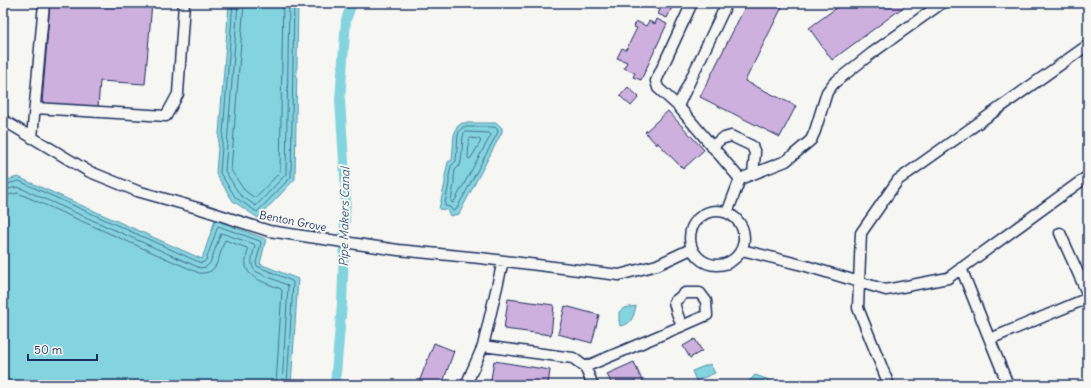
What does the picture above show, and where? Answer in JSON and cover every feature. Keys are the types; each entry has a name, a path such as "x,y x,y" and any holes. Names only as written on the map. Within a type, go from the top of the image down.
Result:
{"street":[{"path":"32,138 44,3"},
{"path":"35,108 166,116 178,94 184,3"},
{"path":"692,3 656,81 658,88 678,106 740,179"},
{"path":"678,106 727,3"},
{"path":"727,213 740,179 786,161 811,140 827,92 834,83 872,53 942,3"},
{"path":"889,385 858,308 861,233 898,180 1088,45"},
{"name":"Benton Grove","path":"3,120 88,171 137,191 269,231 398,250 619,275 657,265 691,249"},
{"path":"712,147 721,139 731,136 752,146 755,153 753,174"},
{"path":"742,250 806,266 886,290 948,278 1088,176"},
{"path":"718,211 727,213 735,217 744,232 742,250 736,258 729,263 720,266 703,262 691,249 690,231 694,223 701,216 709,212 718,211"},
{"path":"990,339 1088,297 1060,233"},
{"path":"466,385 483,346 503,261"},
{"path":"962,268 1008,385"},
{"path":"585,367 682,326"},
{"path":"483,346 573,358 585,367 593,385"}],"water":[{"path":"229,3 298,3 295,179 258,218 233,201 216,174"},
{"path":"462,123 497,123 502,128 502,132 459,214 450,216 447,210 439,209 448,162 452,160 454,135 457,127"},
{"path":"18,177 202,259 215,220 266,239 260,264 298,279 291,385 3,385 3,181"},
{"path":"636,306 630,322 620,326 619,312 624,308"},
{"path":"710,364 715,373 696,381 692,371"},
{"path":"755,375 767,379 776,385 745,385"}],"building":[{"path":"50,3 152,3 145,84 100,81 98,108 42,104"},
{"path":"651,3 674,3 667,18 658,14 660,10 650,6"},
{"path":"747,3 784,3 745,81 796,106 780,137 700,97"},
{"path":"843,3 909,3 832,60 809,28"},
{"path":"657,19 667,24 641,80 633,77 635,73 624,68 627,62 617,58 622,48 626,50 637,28 634,27 636,21 646,26 649,21 655,24"},
{"path":"628,87 639,97 631,106 620,96"},
{"path":"668,111 704,150 683,169 657,142 657,145 645,132"},
{"path":"508,299 554,305 551,335 504,329"},
{"path":"565,306 599,315 592,343 558,334"},
{"path":"695,339 702,351 690,358 683,346"},
{"path":"434,343 454,351 442,385 427,385 419,382"},
{"path":"494,361 550,370 548,385 490,385"},
{"path":"634,362 644,385 612,385 607,374"}],"waterway":[{"name":"Pipe Makers Canal","path":"335,385 342,304 346,192 340,100 346,20 352,3"}]}
